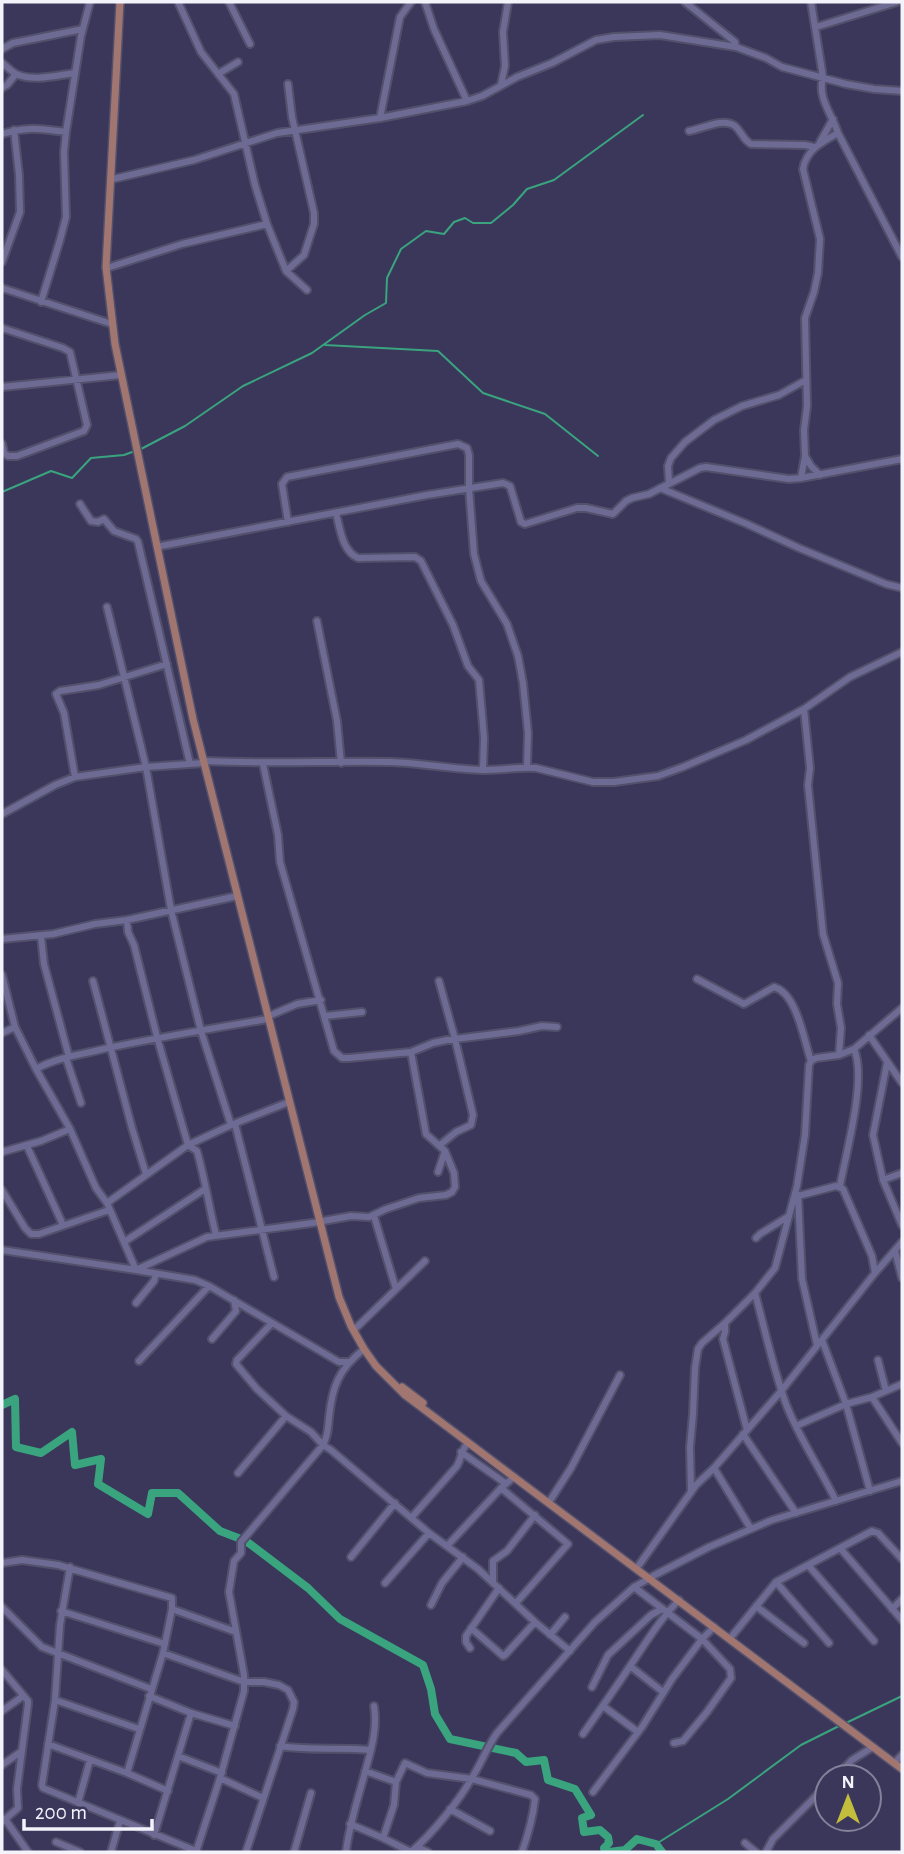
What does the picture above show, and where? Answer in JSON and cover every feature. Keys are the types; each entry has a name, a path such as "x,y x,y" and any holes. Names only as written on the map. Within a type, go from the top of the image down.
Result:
{"main road":[{"path":"123,2 106,238 106,280 112,324 193,719 342,1305 351,1326 376,1366 405,1395 514,1477 639,1565 679,1600 902,1769"},
{"path":"120,16 110,267 116,321 196,718 244,917"},
{"path":"270,1017 289,1102 342,1295 356,1328 378,1362 404,1389 551,1499 580,1524 901,1759"}],"street":[{"path":"41,302 66,217 66,132 90,2"},
{"path":"180,2 201,52 234,94 267,224 286,271 307,290"},
{"path":"229,2 250,44"},
{"path":"380,118 400,17 411,2"},
{"path":"425,2 434,29 467,101"},
{"path":"501,85 505,66 503,32 508,2"},
{"path":"685,2 734,42 736,47"},
{"path":"811,2 823,77 821,83 824,104 902,257"},
{"path":"816,27 897,2"},
{"path":"2,49 13,43 83,29"},
{"path":"113,179 194,160 277,133 380,118 467,101 596,40 614,37 660,35 736,47 782,67 846,84 902,91"},
{"path":"2,62 16,74 43,77 75,73"},
{"path":"218,74 238,62"},
{"path":"2,88 8,85 16,74"},
{"path":"286,271 304,255 314,224 288,84"},
{"path":"801,478 805,456 807,406 805,318 814,292 820,248 803,169 804,161 817,146 833,119"},
{"path":"689,131 724,123 737,127 751,144 817,146 838,134"},
{"path":"2,134 31,128 66,132"},
{"path":"2,262 20,212 14,130"},
{"path":"110,267 182,244 267,224"},
{"path":"2,288 112,324"},
{"path":"2,328 68,350 87,422 83,431 17,456 4,453 2,444"},
{"path":"2,387 121,375"},
{"path":"669,483 668,466 671,458 685,442 714,420 742,406 779,395 806,380"},
{"path":"288,522 282,484 287,477 458,444 467,448 472,543 481,581 507,624 518,656 528,733 527,768"},
{"path":"805,456 820,475"},
{"path":"161,546 469,488 507,484 512,491 521,522 525,524 577,508 614,514 626,501 649,494 694,470 706,467 789,479 902,459"},
{"path":"660,488 886,584 902,588"},
{"path":"80,503 91,521 104,519 114,531 138,542 190,764"},
{"path":"335,513 346,548 353,556 415,557 421,561 453,625 468,666 479,680 484,738 483,770"},
{"path":"107,607 146,766 171,910 201,1031 233,1124 274,1277"},
{"path":"317,621 337,721 341,763"},
{"path":"2,814 75,777 146,766 206,762 425,764 483,770 536,768 593,782 647,779 746,740 804,709 850,677 902,652"},
{"path":"75,777 65,718 56,694 60,691 99,685 167,664"},
{"path":"804,709 810,768 808,785 823,934 838,983 837,1004 841,1027 839,1055"},
{"path":"263,764 278,832 280,862 334,1051 342,1058 411,1052 433,1043 455,1039 542,1026 557,1027"},
{"path":"3,940 41,936 127,920 237,896"},
{"path":"127,920 128,932 134,945 188,1145 197,1151 216,1235"},
{"path":"41,936 44,964 81,1103"},
{"path":"2,975 15,1027 70,1129 136,1270"},
{"path":"691,1493 690,1439 698,1349 755,1293 775,1268 797,1186 805,1135 811,1061 797,1012 781,989 774,987 744,1004 697,979"},
{"path":"93,981 146,1174"},
{"path":"438,1172 443,1148 456,1132 471,1125 473,1115 439,981"},
{"path":"36,1069 48,1062 157,1037 270,1017 297,1004 321,1000"},
{"path":"811,1061 855,1049 902,1008"},
{"path":"325,1016 362,1012"},
{"path":"2,1033 15,1027"},
{"path":"869,1035 902,1083"},
{"path":"855,1049 860,1082 840,1186 872,1256 875,1273"},
{"path":"136,1270 207,1237 351,1216 374,1216 419,1198 452,1192 456,1180 443,1148 426,1134 411,1052"},
{"path":"887,1063 873,1135 883,1180 902,1225"},
{"path":"2,1190 25,1228 31,1234 39,1234 108,1207 146,1174 188,1145 289,1102"},
{"path":"2,1152 27,1146 70,1129"},
{"path":"27,1146 64,1225"},
{"path":"883,1180 902,1173"},
{"path":"797,1186 802,1279 819,1342 846,1404 870,1491"},
{"path":"798,1196 840,1186"},
{"path":"124,1242 205,1189"},
{"path":"374,1216 396,1289"},
{"path":"757,1238 789,1216"},
{"path":"639,1565 701,1480 782,1390 902,1242"},
{"path":"2,1250 195,1280 339,1362 348,1362"},
{"path":"894,1251 902,1278"},
{"path":"356,1328 425,1261"},
{"path":"136,1303 154,1281 156,1274"},
{"path":"139,1361 209,1286"},
{"path":"755,1293 782,1390 796,1426 836,1501"},
{"path":"212,1339 236,1311 234,1300"},
{"path":"272,1323 236,1364 257,1389 429,1533 463,1557 570,1651"},
{"path":"725,1323 723,1339 745,1432 796,1513"},
{"path":"69,1567 61,1611 55,1700 43,1788 196,1852 244,1691 244,1675 229,1592 234,1561 241,1553 242,1540 323,1445 328,1434 332,1394 336,1384 348,1362 364,1349"},
{"path":"878,1360 886,1391"},
{"path":"551,1499 571,1468 620,1375"},
{"path":"796,1426 902,1384"},
{"path":"872,1397 902,1443"},
{"path":"238,1473 286,1416"},
{"path":"412,1517 457,1466 461,1452 468,1443"},
{"path":"461,1452 503,1485 568,1544 516,1603"},
{"path":"714,1468 751,1529"},
{"path":"447,1545 503,1485 514,1477"},
{"path":"413,1851 472,1779 497,1733 595,1622 634,1587 709,1547 772,1520 902,1481"},
{"path":"351,1557 395,1503"},
{"path":"470,1648 466,1636 496,1585 493,1561 507,1551 535,1515"},
{"path":"732,1636 776,1582 875,1531 902,1559"},
{"path":"386,1583 429,1533"},
{"path":"840,1548 902,1620"},
{"path":"431,1605 442,1583 463,1557"},
{"path":"2,1563 40,1561 69,1567 173,1600 163,1653 127,1773"},
{"path":"808,1565 874,1641"},
{"path":"776,1582 829,1643"},
{"path":"634,1587 702,1639 730,1670 731,1678 706,1713 683,1741 674,1743"},
{"path":"892,1609 902,1599"},
{"path":"592,1687 608,1655 651,1615 664,1611 679,1600"},
{"path":"756,1606 804,1643"},
{"path":"2,1607 42,1647 191,1713 235,1726"},
{"path":"172,1609 236,1632"},
{"path":"61,1611 164,1644"},
{"path":"583,1734 631,1666 664,1611"},
{"path":"550,1635 565,1617"},
{"path":"471,1628 503,1656 535,1622"},
{"path":"593,1792 638,1732 663,1692 714,1627"},
{"path":"163,1653 244,1682 279,1685 288,1690 294,1702 246,1852"},
{"path":"631,1666 663,1692"},
{"path":"2,1670 27,1701 17,1788 18,1808 3,1821 28,1852"},
{"path":"2,1711 23,1696"},
{"path":"55,1700 139,1729"},
{"path":"346,1852 350,1824 371,1750 376,1718 374,1706"},
{"path":"603,1706 638,1732"},
{"path":"154,1835 191,1713"},
{"path":"48,1744 167,1791"},
{"path":"280,1746 371,1750"},
{"path":"848,1763 873,1747"},
{"path":"2,1765 22,1751"},
{"path":"178,1756 263,1798"},
{"path":"78,1803 90,1760"},
{"path":"383,1838 394,1805 396,1782 405,1763 427,1773 472,1779 533,1797 533,1815 523,1852"},
{"path":"365,1771 396,1782"},
{"path":"294,1852 311,1793"},
{"path":"766,1852 773,1839 813,1799"},
{"path":"450,1809 490,1831"},
{"path":"111,1852 120,1821"},
{"path":"350,1824 413,1851 428,1852"},
{"path":"57,1842 80,1852"},
{"path":"745,1843 756,1852"}],"waterway":[{"path":"141,449 185,426 243,386 312,353 386,303 387,278 401,249 426,231 444,234 454,222 465,218 473,223 491,223 527,189 554,180 643,115"},
{"path":"325,345 438,351 483,393 545,414 598,456"},
{"path":"2,492 51,471 72,478 91,458 124,455 135,451"},
{"path":"2,1405 15,1399 16,1447 41,1453 72,1432 75,1465 101,1459 98,1484 148,1514 152,1493 178,1493 220,1531 246,1541 308,1588 340,1619 423,1665 435,1714 450,1739 516,1753 526,1762 544,1760 548,1780 575,1789 591,1815 582,1818 584,1832 600,1830 608,1837 609,1843 604,1848 605,1852"},
{"path":"846,1723 902,1696"},
{"path":"656,1844 728,1799 801,1745 841,1725"},
{"path":"609,1852 625,1850 637,1839 656,1844 662,1852"}]}
